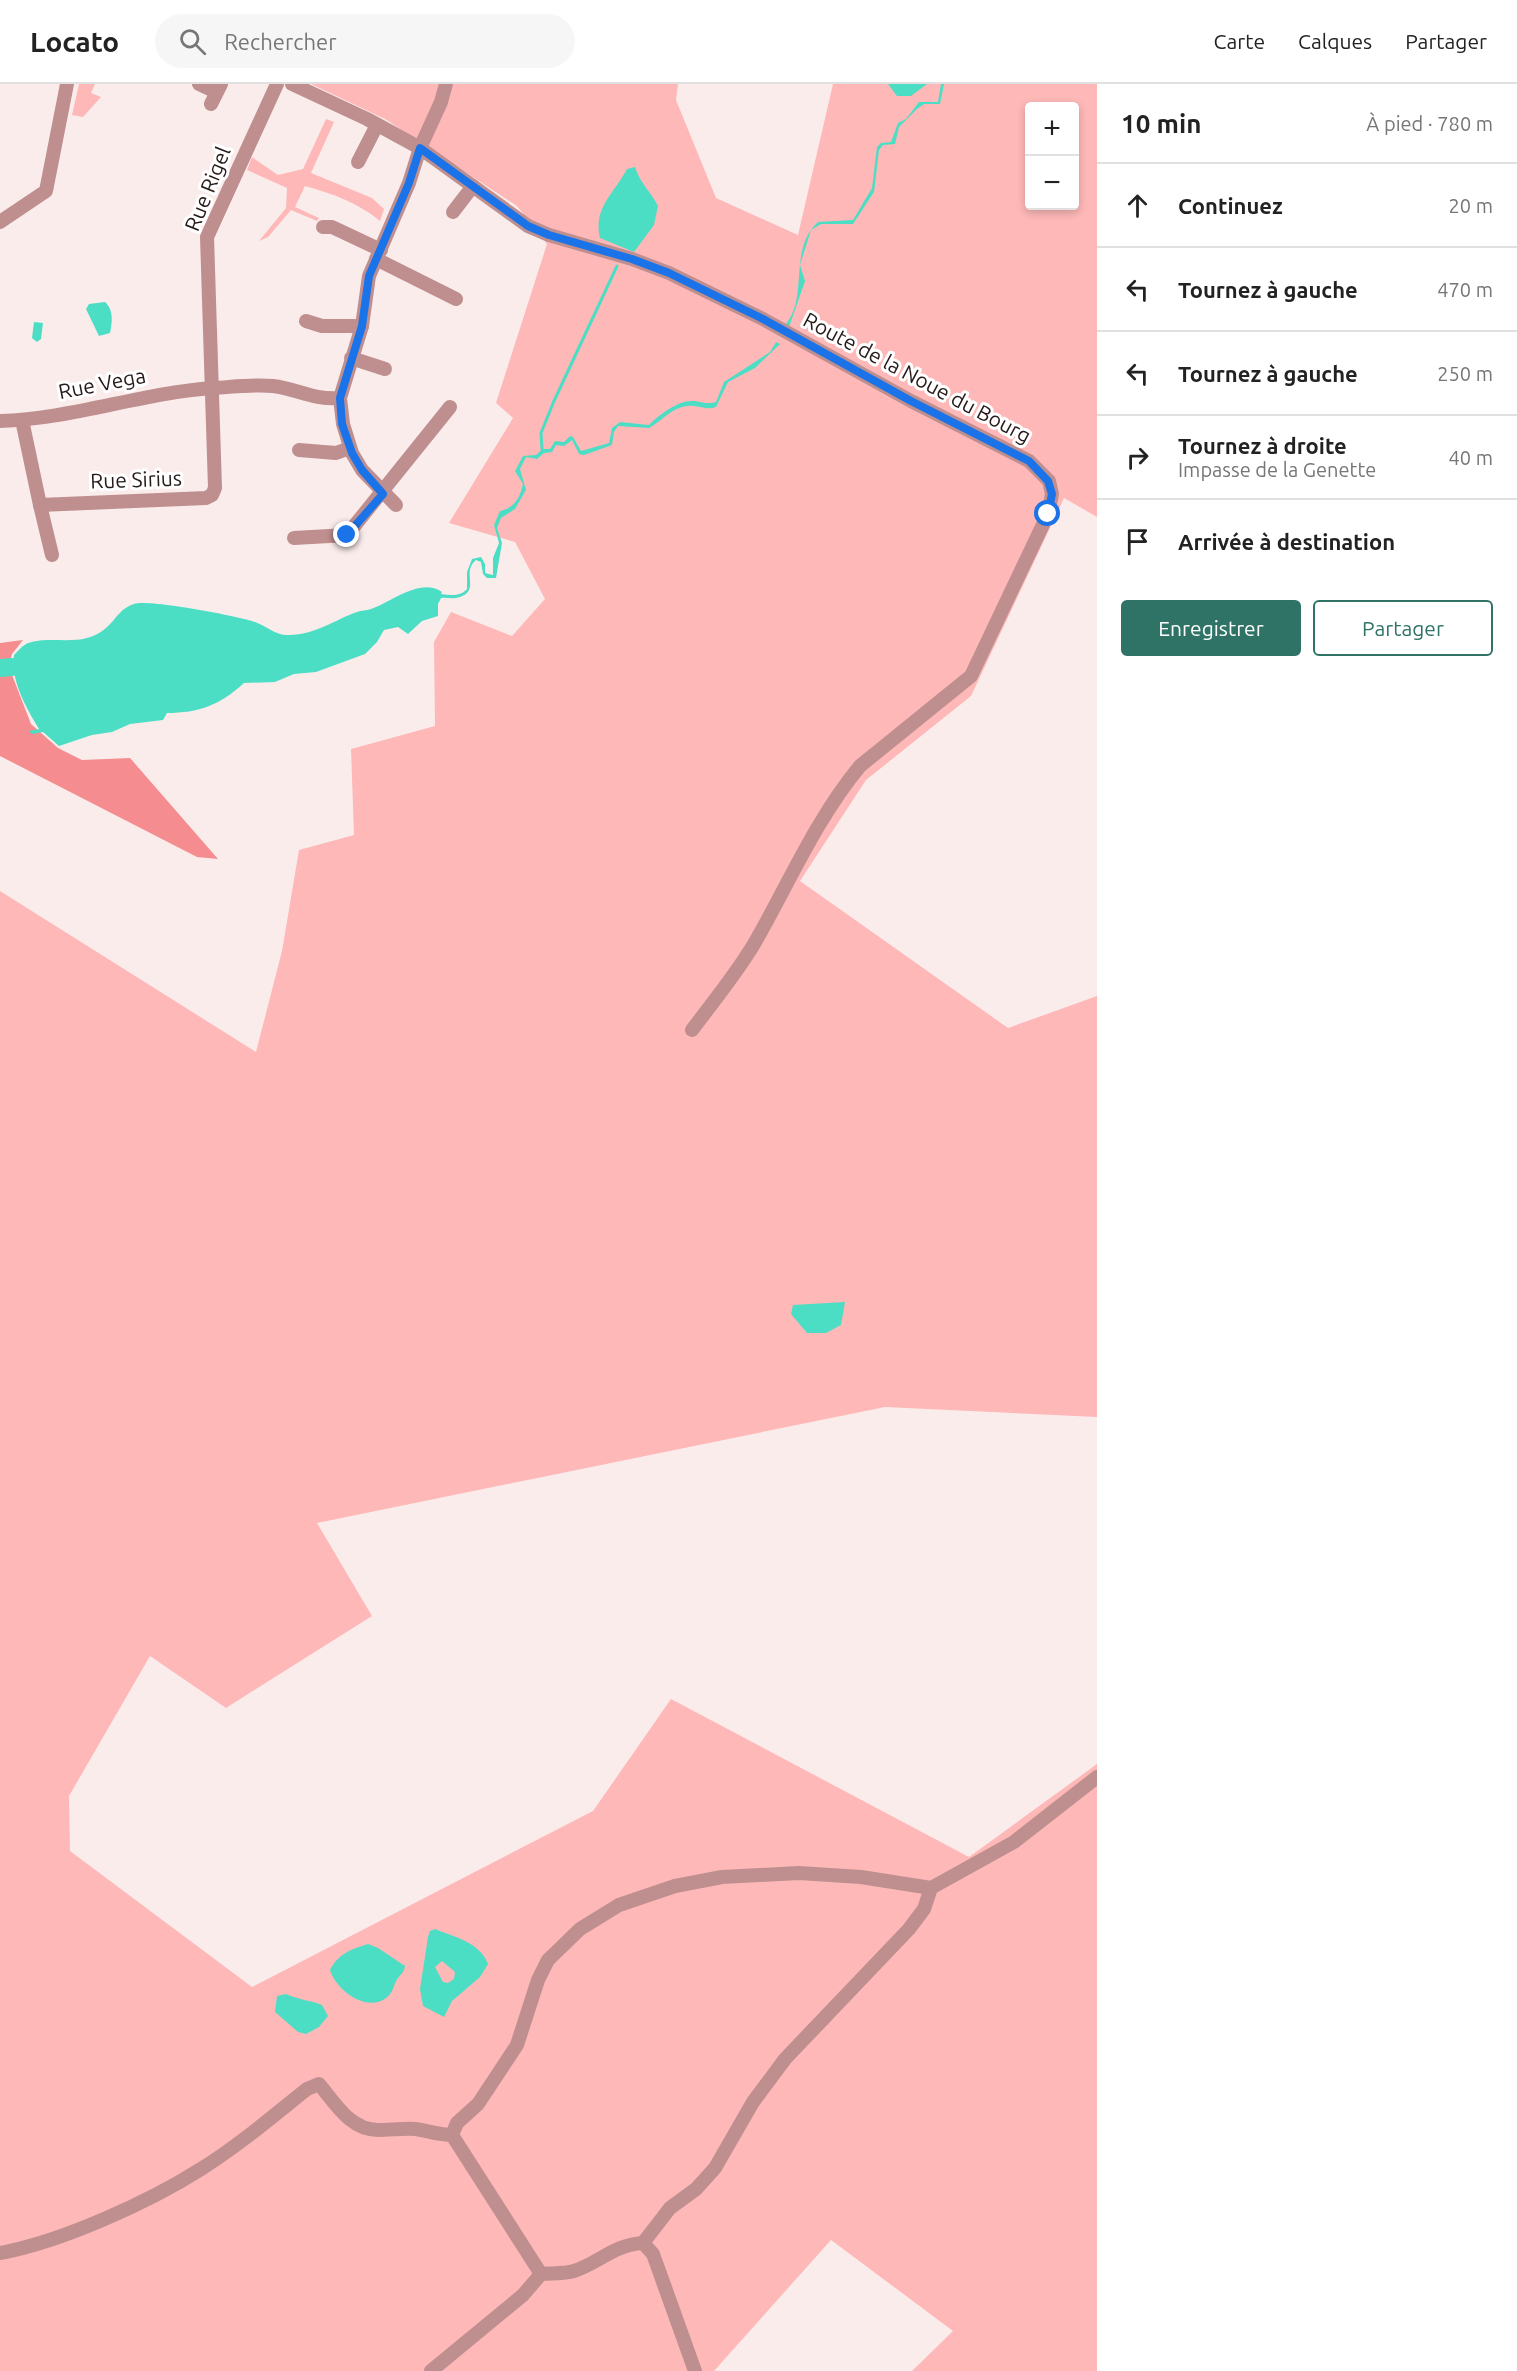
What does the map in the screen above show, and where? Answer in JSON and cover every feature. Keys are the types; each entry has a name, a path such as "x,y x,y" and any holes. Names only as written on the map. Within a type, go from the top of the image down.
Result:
{"street":[{"path":"0,222 46,191 67,84"},
{"path":"200,84 216,93"},
{"name":"Rue Rigel","path":"211,388 207,237 277,84"},
{"name":"Route de la Noue du Bourg","path":"292,84 420,148 528,226 549,235 650,266 763,319 911,401 1029,461 1048,481 1052,494 1048,514 971,676 860,766 846,783 825,816 752,948 692,1030"},
{"path":"396,505 362,470 350,448 342,424 340,398 362,326 364,299 379,254 409,183 420,148 441,102 446,84"},
{"path":"358,162 377,125"},
{"path":"453,212 473,186"},
{"path":"324,227 332,227 456,299"},
{"path":"306,321 322,326 362,326"},
{"path":"351,358 385,369"},
{"name":"Rue Vega","path":"0,421 22,420 146,397 211,388 275,386 309,397 340,398"},
{"name":"Rue Sirius","path":"40,505 206,498 212,495 215,488 211,388"},
{"path":"294,538 347,535 383,494 450,407"},
{"path":"22,420 52,555"},
{"path":"299,450 336,453 350,448"},
{"path":"452,2135 457,2123 478,2104 517,2045 538,1980 548,1960 580,1929 619,1905 675,1886 722,1877 755,1875 799,1873 861,1877 931,1888 1014,1842 1097,1777"},
{"path":"643,2242 651,2229 670,2208 696,2189 715,2168 765,2084 785,2059 909,1929 924,1909 931,1888"},
{"path":"0,2253 48,2241 114,2214 202,2169 307,2089 319,2084 350,2121 361,2127 375,2130 415,2129 438,2135 452,2135"},
{"path":"452,2135 541,2274"},
{"path":"431,2371 523,2295 541,2274 574,2271 604,2253 629,2244 643,2242"},
{"path":"643,2242 653,2254 695,2371"}],"shaded area":[{"path":"79,84 95,84 91,93 101,97 83,117 72,115"},
{"path":"311,84 678,84 676,100 716,198 798,235 833,84 1097,84 1097,517 1064,498 971,696 866,780 800,881 1008,1028 1097,996 1097,1417 885,1407 317,1523 372,1616 226,1708 150,1656 69,1796 70,1851 252,1987 593,1811 671,1699 969,1857 1097,1764 1097,2371 912,2371 953,2331 831,2240 714,2371 0,2371 0,891 256,1052 282,951 299,850 354,835 351,749 435,726 434,642 451,612 512,636 545,599 515,542 449,523 513,418 496,403 547,244 517,206 385,119"},
{"path":"888,84 927,84 911,96 897,96"},
{"path":"941,84 944,84 940,104 924,104 917,109 899,127 895,144 883,145 879,150 874,192 853,224 821,224 812,229 818,222 853,220 872,188 877,147 881,143 891,142 898,123 906,119 919,102 938,102"},
{"path":"326,119 334,122 311,173 372,198 384,209 380,221 344,199 305,186 295,207 319,218 317,221 291,210 268,237 259,241 286,208 287,188 247,170 252,157 278,175 303,169"},
{"path":"635,167 658,206 654,225 634,252 600,238 599,218 606,201 627,169"},
{"path":"811,231 800,265 803,246"},
{"path":"800,265 805,281 788,330 784,326 792,315 796,302"},
{"path":"105,302 111,313 111,329 110,333 99,336 86,309 89,304"},
{"path":"34,322 43,323 41,339 37,342 32,338"},
{"path":"776,342 780,344 755,368 728,382 716,407 681,407 649,428 618,426 614,432 612,445 584,455 579,454 572,440 564,446 556,445 552,452 544,453 537,459 526,457 520,469 526,490 515,509 501,518 497,528 502,543 496,578 487,578 483,574 481,562 476,560 470,571 468,591 456,598 441,598 438,604 438,616 422,621 408,634 398,627 384,630 377,642 365,654 316,672 294,674 275,682 244,683 218,702 199,709 167,713 163,720 130,724 112,732 92,735 59,746 43,732 32,734 29,731 39,729 20,693 13,664 14,655 26,644 42,640 73,640 96,635 127,607 142,603 174,606 245,619 289,635 316,630 359,611 379,606 415,589 433,588 442,592 441,594 448,595 461,593 467,589 467,572 472,559 481,557 485,564 485,573 493,575 493,558 499,543 494,525 500,511 513,505 520,494 523,484 515,471 523,456 536,455 542,449 550,449 555,441 564,442 570,436 573,437 581,451 609,443 612,428 620,422 649,425 680,403 716,402 724,382 770,352"},
{"path":"23,640 12,654 9,667 31,724 58,748 82,760 130,758 218,859 197,857 0,756 0,643"},
{"path":"845,1302 841,1325 826,1333 807,1333 791,1314 793,1305"},
{"path":"435,1929 466,1941 479,1950 488,1964 480,1977 452,2001 444,2017 423,2006 420,1989 430,1931","holes":["442,1961 455,1972 454,1979 448,1983 443,1982 435,1967"]},
{"path":"368,1944 405,1966 391,1993 378,2002 370,2003 345,1992 333,1978 330,1970 346,1953"},
{"path":"286,1994 322,2005 328,2016 319,2027 306,2034 298,2032 275,2012 277,1996"}],"waterway":[{"path":"542,449 541,433 554,401 617,266"},
{"path":"0,668 12,667"}],"route":[{"path":"347,535 383,494 362,470 352,453 342,424 340,398 362,326 369,276 409,183 420,148 528,226 549,235 598,248 669,273 763,319 969,432 1029,461 1048,481 1052,494 1048,514"}]}
